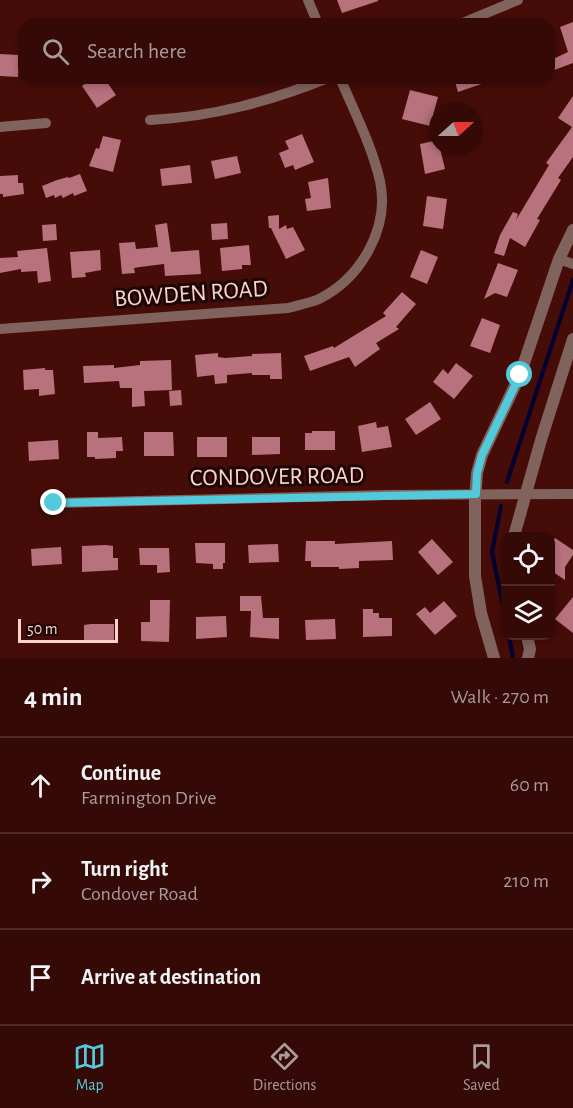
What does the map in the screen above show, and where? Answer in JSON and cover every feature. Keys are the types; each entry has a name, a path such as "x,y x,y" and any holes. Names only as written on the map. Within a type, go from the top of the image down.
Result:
{"street":[{"path":"308,0 316,18"},
{"path":"474,18 518,0"},
{"path":"150,120 210,114 246,106 310,84"},
{"name":"BOWDEN ROAD","path":"0,329 288,308 315,300 335,289 366,256 380,221 381,189 374,163 342,84"},
{"path":"0,127 46,123"},
{"path":"494,658 475,576 477,473 482,455 520,375 559,259 573,230"},
{"path":"559,259 573,264"},
{"path":"515,532 573,339"},
{"name":"CONDOVER ROAD","path":"54,503 573,494"},
{"path":"528,640 530,649 528,658"}],"building":[{"path":"337,0 378,0 378,1 342,13"},
{"path":"573,22 573,63 555,70 555,58 568,52 560,27"},
{"path":"0,54 18,55 18,77 0,76"},
{"path":"108,84 116,95 97,108 82,86"},
{"path":"456,84 481,84 458,92"},
{"path":"410,90 438,97 437,102 429,102 429,126 402,119"},
{"path":"573,96 573,157 558,178 561,180 537,219 540,220 525,247 510,238 504,256 494,253 500,235 513,212 518,214 516,220 549,165 546,163 572,127 558,118"},
{"path":"302,134 314,162 295,170 293,165 285,168 279,153 289,149 285,141"},
{"path":"103,136 121,140 113,172 89,166 96,148 99,149"},
{"path":"429,142 429,156 442,156 445,169 425,174 420,144"},
{"path":"237,156 241,173 215,179 211,161"},
{"path":"190,165 192,183 162,186 160,169"},
{"path":"80,174 87,191 74,196 73,193 63,198 61,195 55,198 54,195 46,198 42,186"},
{"path":"18,175 18,183 23,183 24,194 3,197 3,194 0,194 0,176"},
{"path":"328,178 331,208 307,211 305,199 311,198 308,182"},
{"path":"427,196 447,199 443,229 423,226"},
{"path":"279,215 279,229 286,225 287,229 293,227 305,250 286,259 269,228 268,216"},
{"path":"167,223 171,252 199,250 201,274 165,276 164,264 134,268 135,273 122,274 119,243 135,242 136,249 158,247 155,225"},
{"path":"227,223 228,239 212,240 211,224"},
{"path":"56,224 57,240 43,241 42,225"},
{"path":"249,245 251,265 242,265 242,269 222,271 220,248"},
{"path":"47,248 51,281 38,283 37,271 21,272 21,269 0,273 0,258 18,257 17,251"},
{"path":"100,250 101,270 85,273 86,277 72,278 70,252"},
{"path":"421,250 438,257 427,284 410,277"},
{"path":"498,263 518,270 507,297 495,293 484,299"},
{"path":"402,292 416,304 396,327 399,329 376,343 380,349 355,367 349,357 310,371 304,356 333,346 334,348 386,316 383,313"},
{"path":"482,318 500,325 490,353 470,346"},
{"path":"218,353 218,357 225,358 281,353 282,379 270,379 270,375 252,375 252,373 227,375 227,383 215,384 214,375 197,377 195,355"},
{"path":"171,360 172,390 144,391 145,406 132,407 132,388 120,388 119,381 84,383 83,366 114,365 114,368 140,365 140,361"},
{"path":"456,363 473,376 454,399 433,382 443,369 448,374"},
{"path":"45,368 45,370 53,370 55,394 39,396 39,389 24,390 23,370"},
{"path":"181,390 182,405 170,406 169,391"},
{"path":"430,402 441,419 416,435 405,419"},
{"path":"376,422 377,428 388,426 392,447 362,452 358,426"},
{"path":"312,431 335,431 335,450 305,450 305,433 312,433"},
{"path":"87,432 98,432 98,438 122,437 123,451 116,451 116,458 87,457"},
{"path":"144,432 173,432 174,456 144,456"},
{"path":"197,437 227,437 227,457 197,457"},
{"path":"252,437 280,437 280,454 252,455"},
{"path":"58,440 59,459 29,461 28,442"},
{"path":"555,538 573,550 573,555 565,567 565,580 555,573"},
{"path":"432,539 453,562 438,575 418,552"},
{"path":"306,541 335,541 335,544 392,541 393,560 359,561 359,568 311,567 311,561 305,561"},
{"path":"195,543 225,543 223,569 213,569 213,564 196,563"},
{"path":"278,544 279,562 249,563 248,545"},
{"path":"82,546 113,546 113,558 118,558 118,570 82,572"},
{"path":"61,547 62,564 32,566 31,549"},
{"path":"139,548 169,548 170,572 157,573 157,565 140,565"},
{"path":"240,596 261,596 263,618 279,618 279,639 250,637 251,611 240,611"},
{"path":"573,597 573,633 555,619"},
{"path":"150,600 170,600 169,642 141,641 141,622 150,622"},
{"path":"444,601 457,616 435,635 416,614 425,607 430,613"},
{"path":"363,609 373,609 373,613 379,613 379,618 392,618 392,636 363,637"},
{"path":"226,616 227,637 196,639 196,617"},
{"path":"335,619 336,639 306,640 305,620"},
{"path":"114,624 114,643 84,643 84,625"}],"waterway":[{"path":"507,482 573,280"},
{"path":"501,506 492,552 501,596"},
{"path":"510,640 513,658"}],"route":[{"path":"54,503 476,494 477,473 482,455 520,375"}]}
